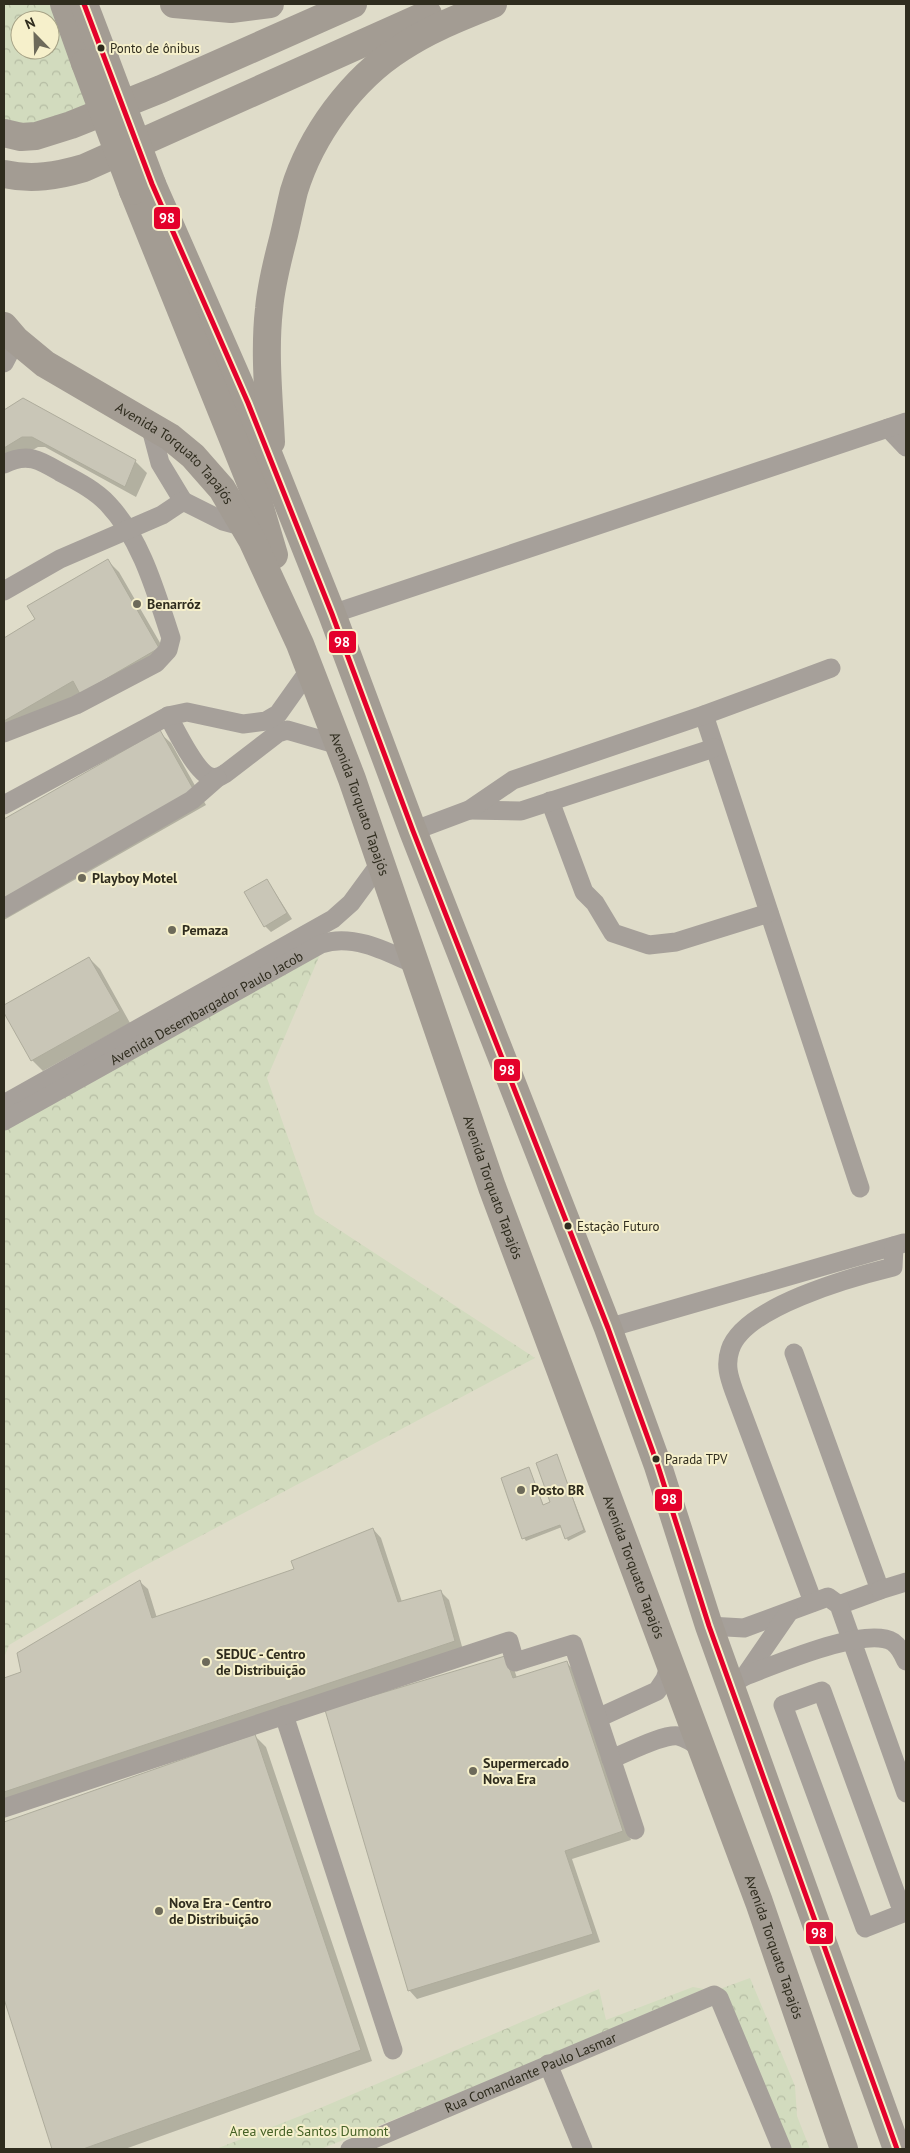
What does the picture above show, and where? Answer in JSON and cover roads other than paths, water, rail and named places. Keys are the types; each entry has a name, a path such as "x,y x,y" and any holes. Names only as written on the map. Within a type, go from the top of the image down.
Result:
{"highway":[{"path":"64,4 95,61 258,501 300,644"},
{"path":"84,4 95,61"},
{"path":"174,4 231,9 270,4"},
{"path":"4,134 21,137 36,136 71,125 161,89 352,4"},
{"path":"4,174 43,178 84,168 450,4"},
{"path":"272,463 268,350 269,310 277,263 295,190 309,156 328,122 348,96 372,70 400,48 429,31 493,4"},
{"path":"142,188 248,403 332,614 413,830 608,1328 658,1466 709,1626 738,1681 897,2149"},
{"name":"Avenida Torquato Tapajós","path":"8,343 170,437 200,462 222,489 246,528 300,644 381,862 494,1192 759,1902 844,2149"}],"street":[{"path":"332,614 906,422"},
{"path":"150,425 160,464 183,502 224,521 246,528"},
{"path":"888,428 906,447"},
{"path":"4,464 22,456 42,462 92,490 108,504 126,529 146,566 171,638 168,650 156,663 84,700 4,734"},
{"path":"4,591 60,559 162,515 183,502"},
{"path":"413,830 469,810 513,780 704,716 832,668"},
{"path":"4,805 168,716 187,712 243,724 266,721 278,714 310,669"},
{"path":"168,716 198,766 209,777 216,778"},
{"path":"704,716 860,1188"},
{"path":"4,908 192,800 216,778 278,733 286,730 339,745"},
{"path":"469,810 521,811 714,748"},
{"path":"550,801 584,892 595,903 612,933 649,945 676,942 769,913"},
{"name":"Avenida Desembargador Paulo Jacob","path":"4,1104 333,919 351,903 381,862"},
{"name":"Avenida Desembargador Paulo Jacob","path":"4,1121 321,944 332,940 354,941 387,951 416,965"},
{"path":"608,1328 900,1244"},
{"path":"812,1602 734,1391 727,1369 730,1349 743,1328 790,1301 816,1290 892,1267 900,1244"},
{"path":"794,1353 880,1590"},
{"path":"839,1605 906,1582"},
{"path":"709,1626 744,1628 828,1597 839,1605 906,1793"},
{"path":"738,1681 789,1612"},
{"path":"738,1681 851,1639 879,1638 892,1642 900,1649 906,1661"},
{"path":"4,1808 509,1641 515,1662 574,1644 635,1830"},
{"path":"598,1718 657,1691 665,1678 670,1664"},
{"path":"822,1691 905,1912 865,1928 783,1705 822,1691"},
{"path":"284,1715 394,2050"},
{"path":"611,1759 677,1736 690,1741 702,1750"},
{"name":"Rua Comandante Paulo Lasmar","path":"350,2149 378,2144 548,2064 712,1996 718,1998 782,2149"},
{"path":"548,2064 583,2149"}],"place":[{"name":"Ponto de ônibus","path":"101,48"},
{"name":"Benarróz","path":"137,604"},
{"name":"Playboy Motel","path":"82,878"},
{"name":"Pemaza","path":"172,930"},
{"name":"Estação Futuro","path":"568,1226"},
{"name":"Parada TPV","path":"656,1459"},
{"name":"Posto BR","path":"521,1490"},
{"name":"SEDUC - Centro de Distribuição","path":"206,1662"},
{"name":"Supermercado Nova Era","path":"473,1771"},
{"name":"Nova Era - Centro de Distribuição","path":"159,1911"}],"park label":[{"name":"Area verde Santos Dumont","path":"309,2131"}]}
